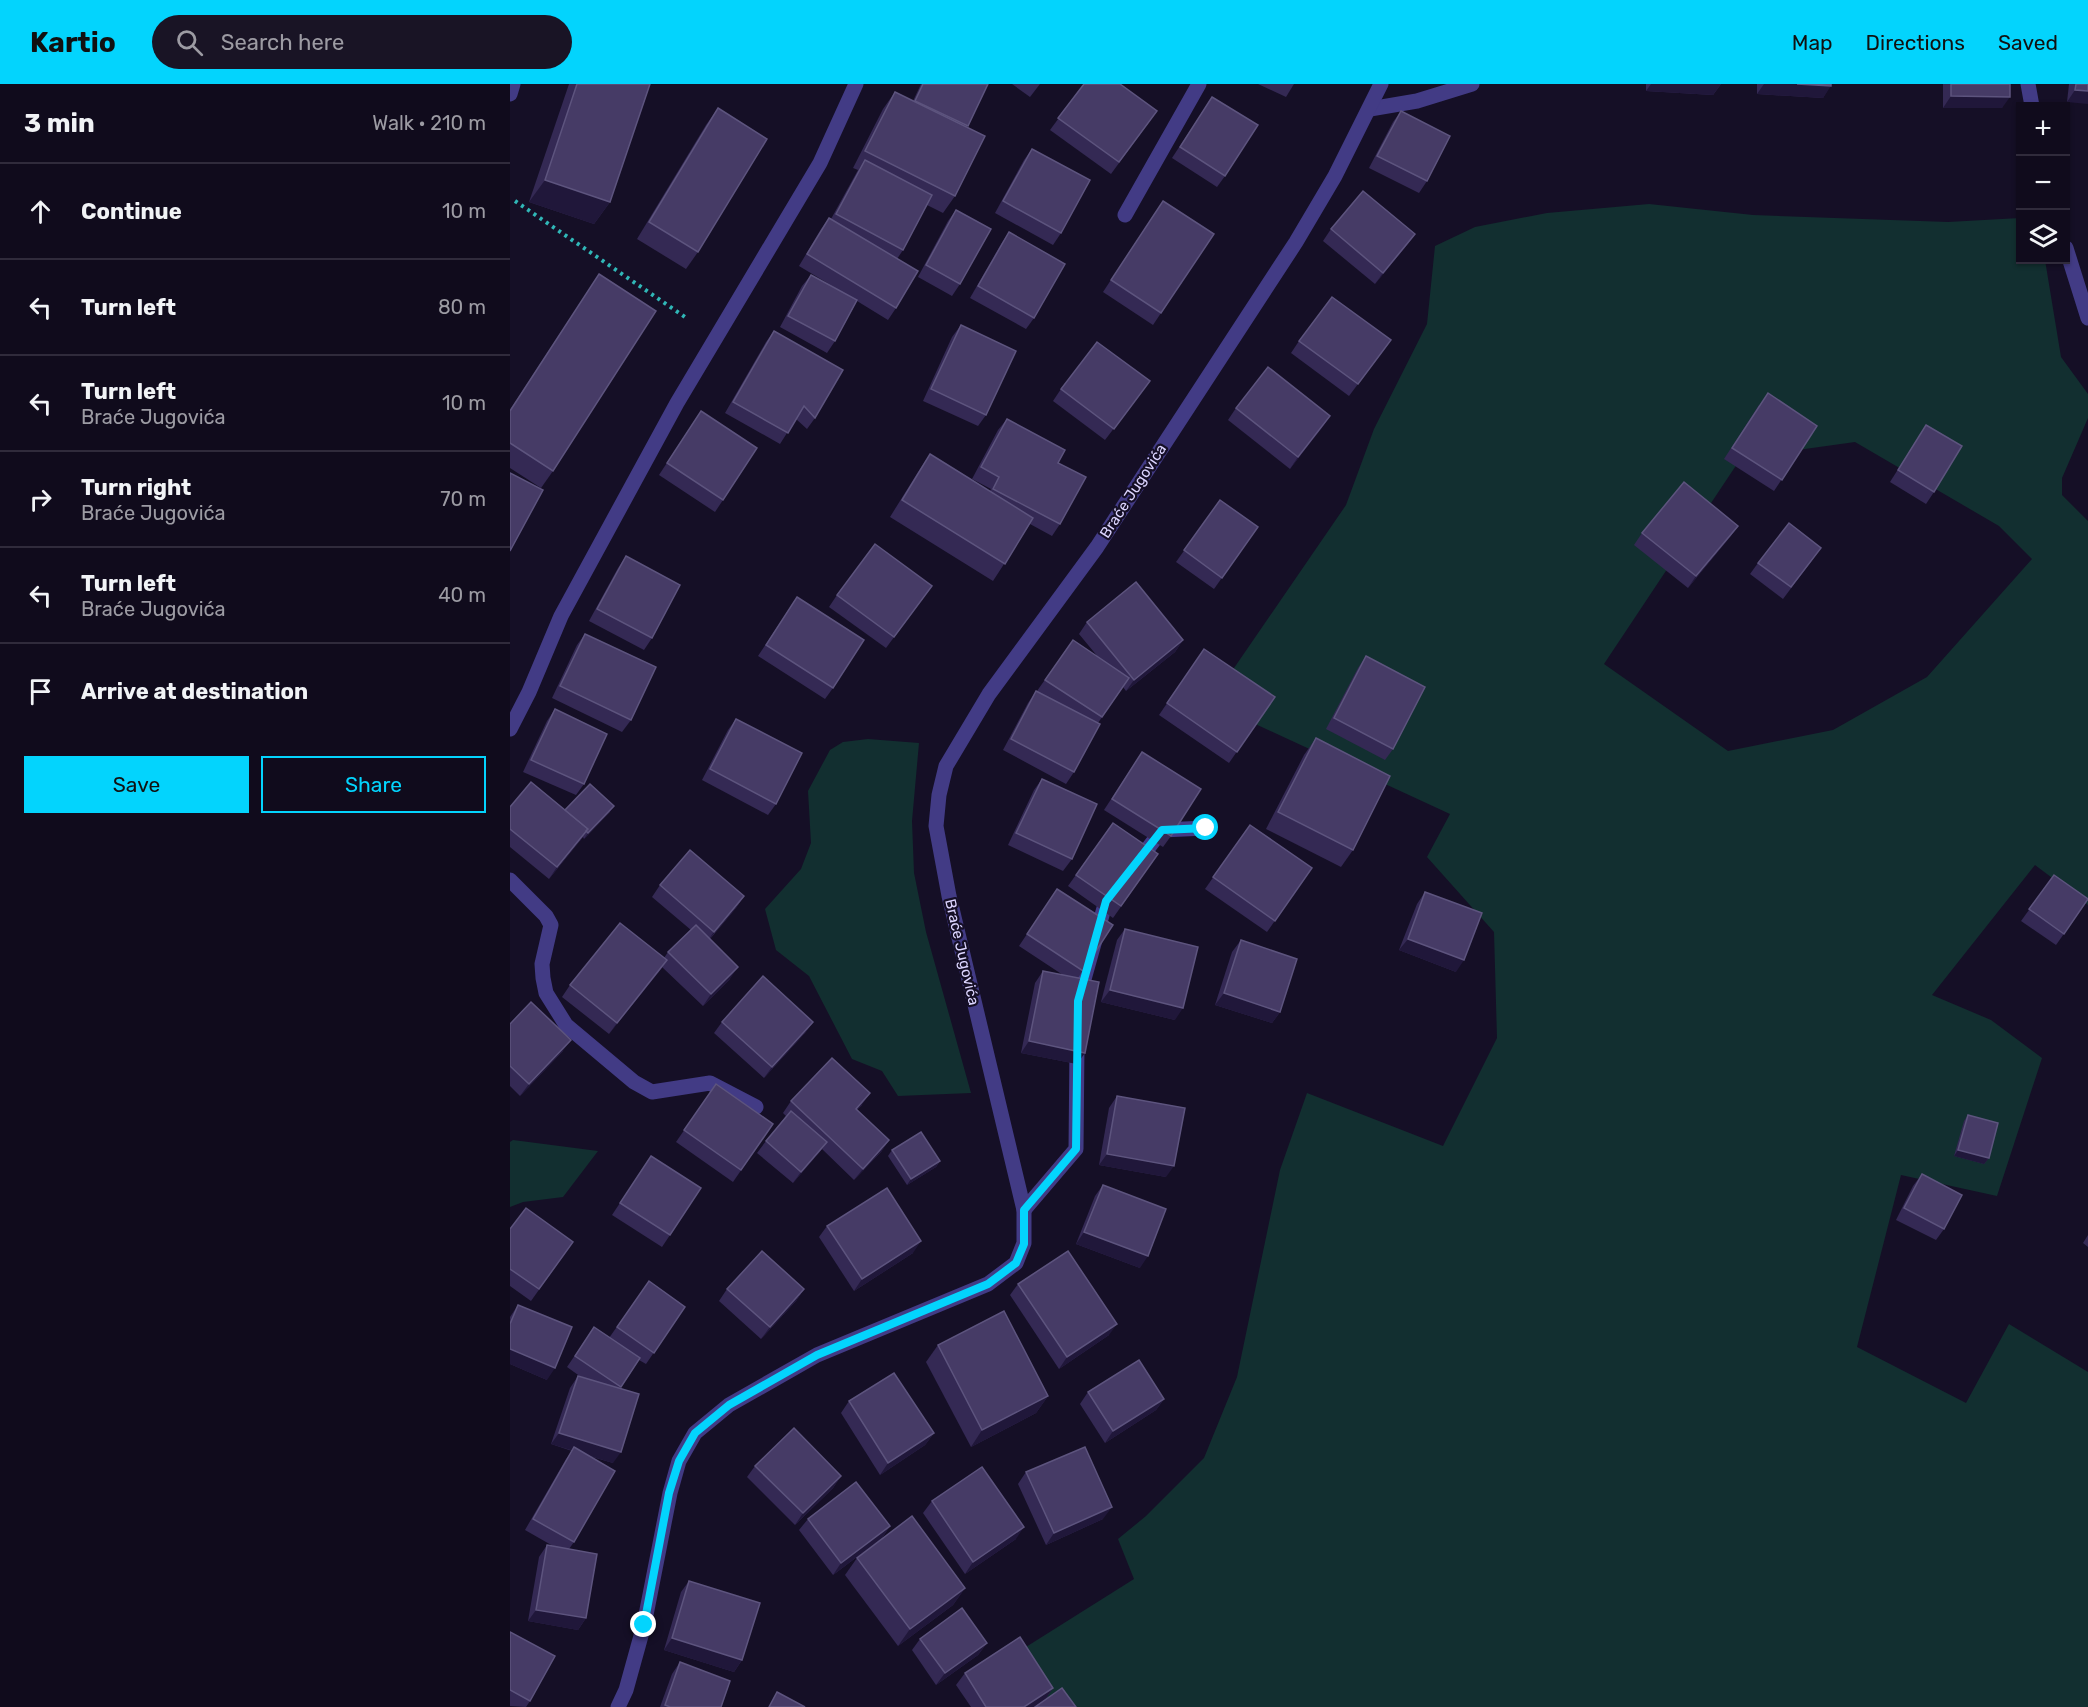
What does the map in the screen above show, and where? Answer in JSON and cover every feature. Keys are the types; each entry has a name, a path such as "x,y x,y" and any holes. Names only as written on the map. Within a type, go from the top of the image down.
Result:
{"street":[{"path":"510,94 513,84"},
{"path":"510,729 529,692 561,616 677,403 820,163 856,84"},
{"path":"1125,215 1199,84"},
{"name":"Braće Jugovića","path":"618,1707 626,1690 644,1625 669,1493 679,1461 695,1433 729,1405 817,1355 988,1284 1016,1263 1024,1244 1024,1210 949,896 936,826 939,795 946,766 989,694 1097,547 1296,242 1335,176 1381,84"},
{"path":"1370,109 1417,101 1472,84"},
{"path":"2028,84 2031,102"},
{"path":"2070,261 2088,318"},
{"path":"1078,1012 1078,1001 1106,901 1162,830 1206,828"},
{"path":"510,880 546,916 551,925 542,964 543,978 546,993 566,1025 634,1082 652,1092 710,1083 756,1107"},
{"path":"1024,1210 1076,1149 1077,1035"}],"path":[{"path":"516,201 688,319"}],"green space":[{"path":"1649,204 1753,215 1948,222 2016,218 2016,264 2046,264 2061,357 2088,394 2088,418 2062,478 2062,495 2088,521 2088,905 2035,865 1932,995 1991,1020 2042,1058 1997,1196 1901,1175 1857,1347 1966,1403 2009,1324 2088,1372 2088,1707 1037,1707 1007,1659 1134,1579 1118,1539 1146,1516 1204,1458 1237,1377 1280,1170 1307,1093 1443,1146 1497,1038 1494,932 1427,857 1450,814 1210,703 1346,505 1374,429 1427,324 1435,246 1475,227 1547,213","holes":["1855,442 1999,526 2032,559 1927,677 1833,730 1728,751 1604,664 1741,458"]},
{"path":"868,739 919,743 912,821 914,873 926,932 971,1093 898,1096 882,1071 852,1059 809,976 776,950 765,909 801,869 811,843 808,791 830,750 843,742"},
{"path":"513,1140 598,1151 563,1197 523,1202 510,1207 510,1142"}],"building":[{"path":"577,84 650,84 610,202 545,180"},
{"path":"923,84 988,84 968,126 915,101"},
{"path":"1084,84 1120,84 1157,111 1119,162 1058,118"},
{"path":"1797,84 1831,84 1831,86"},
{"path":"1951,84 2010,84 2010,97 1951,96"},
{"path":"2076,84 2088,84 2088,91 2075,90"},
{"path":"895,92 985,136 955,196 865,151"},
{"path":"1212,97 1258,125 1225,176 1180,147"},
{"path":"718,108 767,139 698,252 649,222"},
{"path":"1401,111 1450,136 1427,181 1377,156"},
{"path":"1032,149 1090,180 1061,233 1003,201"},
{"path":"865,160 932,195 903,250 836,214"},
{"path":"1363,191 1415,234 1383,273 1331,229"},
{"path":"1163,201 1214,234 1161,313 1111,280"},
{"path":"956,210 991,229 960,284 926,265"},
{"path":"829,218 918,271 896,308 807,254"},
{"path":"1009,232 1065,264 1034,318 978,286"},
{"path":"599,274 656,311 553,471 510,443 510,411"},
{"path":"811,275 857,300 835,341 788,316"},
{"path":"1332,297 1391,340 1358,384 1299,341"},
{"path":"961,325 1016,351 986,415 931,389"},
{"path":"774,331 843,370 815,418 804,406 788,433 733,402"},
{"path":"1097,342 1150,381 1114,429 1061,389"},
{"path":"1268,367 1330,416 1298,457 1236,408"},
{"path":"1768,393 1817,426 1782,480 1732,448"},
{"path":"701,411 757,448 723,500 667,463"},
{"path":"1007,419 1065,450 1058,463 1086,477 1060,524 993,489 999,477 981,467"},
{"path":"1926,425 1962,446 1934,492 1898,470"},
{"path":"930,454 1033,518 1005,564 902,500"},
{"path":"510,473 543,490 510,551"},
{"path":"1684,482 1738,526 1696,576 1642,533"},
{"path":"1220,500 1258,527 1222,578 1184,550"},
{"path":"1789,523 1821,548 1791,587 1758,563"},
{"path":"875,544 932,586 894,637 837,595"},
{"path":"626,556 680,585 652,638 597,609"},
{"path":"1136,582 1183,640 1134,680 1087,622"},
{"path":"797,597 864,640 833,688 766,645"},
{"path":"585,634 656,667 631,720 560,686"},
{"path":"1073,640 1129,678 1102,717 1045,680"},
{"path":"1204,649 1275,697 1237,752 1167,703"},
{"path":"1366,656 1425,687 1393,749 1334,718"},
{"path":"1036,691 1100,724 1074,772 1011,739"},
{"path":"555,709 607,734 584,784 531,760"},
{"path":"736,719 802,753 776,804 710,769"},
{"path":"1316,738 1390,776 1353,850 1278,812"},
{"path":"1142,752 1201,789 1171,836 1112,799"},
{"path":"1042,779 1097,804 1072,859 1016,833"},
{"path":"531,782 588,829 557,867 510,829 510,807"},
{"path":"590,784 614,806 588,833 586,831 588,829 565,810"},
{"path":"1113,823 1158,854 1121,906 1076,875"},
{"path":"1250,825 1312,868 1275,921 1213,877"},
{"path":"690,850 744,896 714,932 660,885"},
{"path":"2054,875 2088,899 2064,934 2029,909"},
{"path":"1057,889 1113,925 1083,971 1027,934"},
{"path":"1425,892 1482,913 1464,960 1408,939"},
{"path":"620,923 667,960 617,1023 570,985"},
{"path":"696,925 738,967 711,994 668,952"},
{"path":"1125,929 1198,947 1183,1008 1110,990"},
{"path":"1241,940 1297,959 1280,1012 1224,993"},
{"path":"1043,971 1099,982 1085,1053 1029,1041"},
{"path":"763,976 813,1022 772,1067 722,1022"},
{"path":"531,1002 571,1040 529,1084 510,1066 510,1024"},
{"path":"832,1058 870,1093 856,1109 889,1140 863,1169 791,1101"},
{"path":"716,1084 773,1124 741,1170 684,1130"},
{"path":"1117,1096 1185,1108 1174,1166 1107,1154"},
{"path":"791,1111 827,1142 801,1172 766,1141"},
{"path":"1968,1115 1998,1123 1989,1158 1958,1150"},
{"path":"921,1132 940,1161 911,1179 892,1150"},
{"path":"651,1156 701,1188 670,1235 620,1203"},
{"path":"1922,1174 1962,1195 1944,1229 1904,1208"},
{"path":"1103,1185 1166,1209 1148,1256 1084,1232"},
{"path":"887,1188 921,1241 862,1279 827,1226"},
{"path":"526,1208 573,1242 539,1289 510,1269 510,1229"},
{"path":"762,1251 804,1289 770,1327 727,1289"},
{"path":"1068,1251 1117,1324 1067,1357 1018,1284"},
{"path":"649,1281 685,1307 654,1353 617,1327"},
{"path":"518,1305 572,1327 555,1368 510,1349 510,1324"},
{"path":"1004,1311 1048,1396 982,1430 938,1345"},
{"path":"594,1327 640,1358 621,1387 575,1356"},
{"path":"1139,1360 1164,1399 1113,1431 1088,1392"},
{"path":"894,1373 934,1433 888,1463 849,1401"},
{"path":"578,1376 639,1394 621,1452 559,1433"},
{"path":"794,1428 841,1476 803,1513 755,1466"},
{"path":"574,1447 615,1471 574,1542 533,1519"},
{"path":"1085,1447 1112,1507 1054,1533 1026,1472"},
{"path":"982,1467 1024,1527 973,1562 932,1501"},
{"path":"856,1482 890,1526 841,1563 808,1519"},
{"path":"912,1516 965,1588 910,1629 857,1558"},
{"path":"547,1545 597,1554 586,1618 536,1610"},
{"path":"689,1581 760,1603 742,1660 672,1638"},
{"path":"962,1608 987,1643 945,1673 920,1639"},
{"path":"510,1632 555,1656 530,1701 510,1690"},
{"path":"1020,1637 1053,1688 1024,1707 986,1707 965,1673"},
{"path":"680,1662 730,1681 721,1707 670,1707 665,1705"},
{"path":"1062,1688 1076,1707 1035,1707"},
{"path":"777,1692 805,1707 769,1707"}],"route":[{"path":"644,1625 669,1493 679,1461 695,1433 729,1405 817,1355 988,1284 1016,1263 1024,1244 1024,1210 1076,1149 1078,1001 1106,901 1162,830 1206,828"}]}
